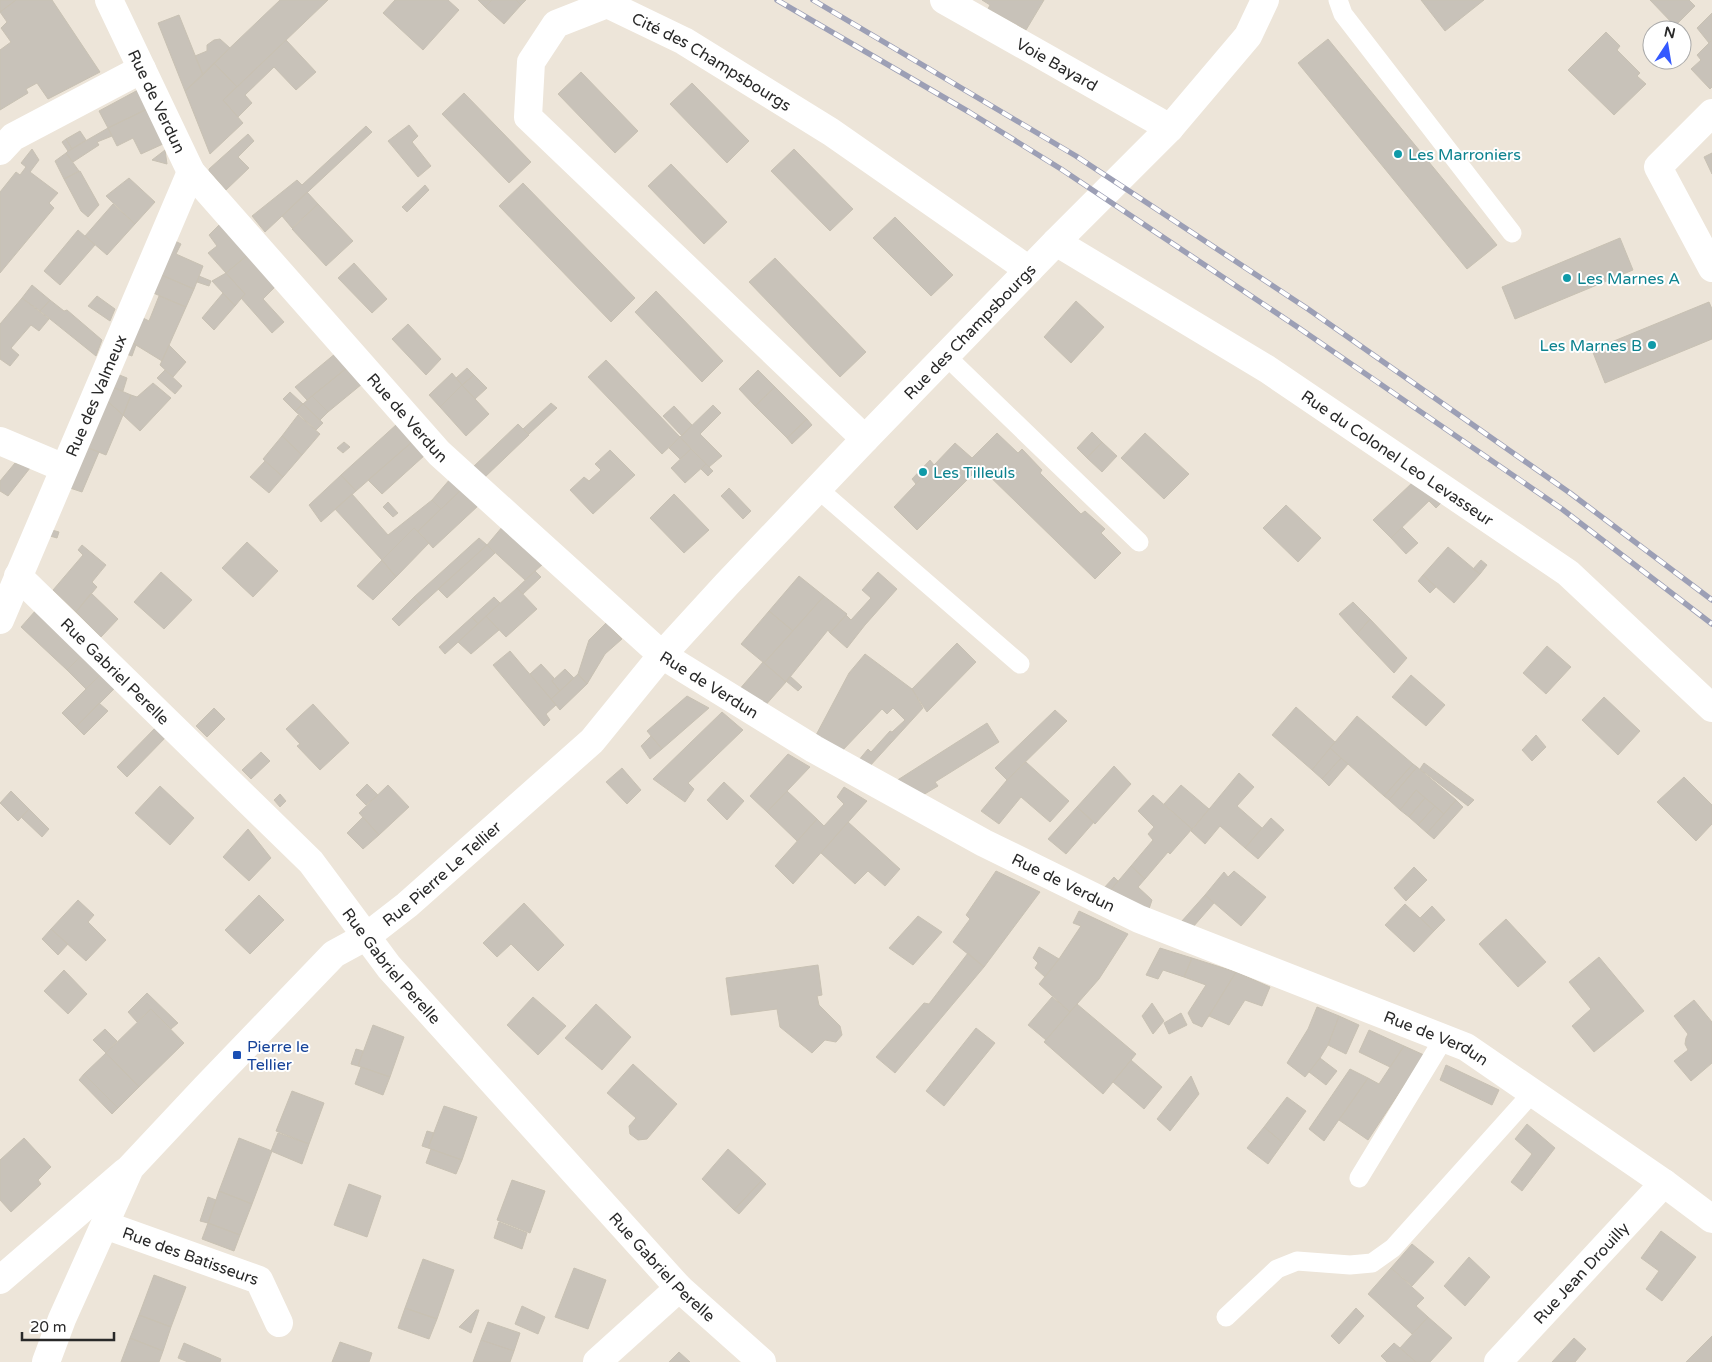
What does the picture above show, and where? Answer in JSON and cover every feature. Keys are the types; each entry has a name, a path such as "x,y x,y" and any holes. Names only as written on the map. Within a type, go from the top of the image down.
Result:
{"street":[{"name":"Rue de Verdun","path":"109,0 191,172 439,453 662,656 814,749 984,843 1139,919 1466,1046 1664,1183 1712,1219"},
{"name":"Voie Bayard","path":"944,0 1170,128"},
{"name":"Rue des Champsbourgs","path":"662,656 865,439 1170,128 1248,36 1265,0"},
{"name":"Cité des Champsbourgs","path":"865,439 528,117 531,62 556,24 607,4 684,41 831,132 1029,270"},
{"path":"0,151 13,137 142,68"},
{"path":"1712,113 1658,167 1712,268"},
{"name":"Rue des Valmeux","path":"0,620 191,172"},
{"name":"Rue du Colonel Leo Levasseur","path":"1062,236 1266,369 1568,573 1712,708"},
{"path":"0,441 64,468"},
{"name":"Rue Gabriel Perelle","path":"18,576 311,862 389,967 679,1288 762,1362"},
{"name":"Rue Pierre Le Tellier","path":"0,1280 130,1168 334,954 367,936 407,905 592,741 662,656"},
{"name":"Rue Pierre Le Tellier","path":"46,1362 62,1320 130,1168"},
{"name":"Rue Jean Drouilly","path":"1498,1362 1664,1183"},
{"name":"Rue des Batisseurs","path":"105,1225 258,1280 279,1323"},
{"path":"597,1362 679,1288"}],"lane":[{"path":"1338,0 1343,14 1512,233"},
{"path":"946,356 1139,542"},
{"path":"818,489 1020,664"},
{"path":"1359,1178 1444,1038"},
{"path":"1226,1317 1276,1269 1297,1261 1350,1265 1372,1263 1393,1248 1533,1092"}],"building":[{"path":"0,0 16,0 0,12"},
{"path":"16,0 52,0 100,72 48,99 37,83 26,89 28,93 0,110 0,50 11,42 1,28 7,22 0,12"},
{"path":"280,0 328,0 237,87 214,63"},
{"path":"395,0 448,0 459,10 423,50 383,13"},
{"path":"478,0 492,0 485,7"},
{"path":"492,0 516,0 521,5 504,24 485,7"},
{"path":"516,0 526,0 521,5"},
{"path":"982,0 1044,0 1026,30 988,9 990,5"},
{"path":"1421,0 1484,0 1445,31"},
{"path":"1650,0 1689,0 1695,6 1681,20 1669,20"},
{"path":"1712,13 1712,40 1709,43 1697,28"},
{"path":"179,15 203,75 185,91 158,23"},
{"path":"1606,32 1620,46 1617,50 1640,73 1637,76 1646,84 1614,115 1568,70"},
{"path":"220,39 230,48 203,75 195,56 207,51 207,45 214,40"},
{"name":"Les Marroniers","path":"1328,39 1497,245 1467,269 1298,63"},
{"path":"286,40 316,72 296,90 274,67 245,95 252,103 238,117 223,100"},
{"path":"1712,40 1712,87 1710,89 1692,70 1701,60 1697,55"},
{"path":"214,63 237,87 223,100 243,123 210,154 185,91"},
{"path":"581,72 638,131 615,153 558,94"},
{"path":"692,83 749,141 727,163 670,104"},
{"path":"138,90 147,109 108,128 99,111"},
{"path":"464,93 531,162 509,183 442,114"},
{"path":"147,109 163,144 141,154 133,138 117,146 108,128"},
{"path":"409,125 418,136 412,142 431,166 418,177 388,141"},
{"path":"366,126 372,132 265,232 252,216 297,180 302,185"},
{"path":"108,128 112,136 97,142 99,145 73,162 66,153 68,151"},
{"path":"80,131 86,140 72,149 66,139"},
{"path":"248,134 254,141 238,157 249,168 226,190 209,169"},
{"path":"66,139 72,149 68,151 62,142"},
{"path":"32,149 39,160 30,172 58,193 49,203 54,208 0,273 0,192 16,172 20,175 26,167 21,163"},
{"path":"794,149 853,209 830,231 771,171"},
{"path":"165,150 167,164 152,160"},
{"path":"66,153 79,171 64,179 55,161"},
{"path":"1712,153 1712,174 1704,157"},
{"path":"671,164 727,222 704,244 648,186"},
{"path":"80,171 99,205 88,217 81,211 64,179"},
{"path":"129,178 155,202 135,224 106,196"},
{"path":"523,183 635,298 611,322 499,206"},
{"path":"425,185 429,190 407,212 402,207"},
{"path":"307,192 318,204 292,228 282,216"},
{"path":"113,204 135,224 107,255 85,236"},
{"path":"318,204 353,241 326,266 292,229"},
{"path":"895,217 953,275 931,296 873,238"},
{"path":"223,221 250,253 226,273 208,253 217,246 209,235"},
{"path":"78,230 95,245 60,285 44,271"},
{"name":"Les Marnes A","path":"1620,238 1633,270 1515,319 1502,287"},
{"path":"173,240 181,244 176,254 203,266 194,289 159,274"},
{"path":"250,253 277,285 263,299 284,322 272,333 241,298 245,294 226,273"},
{"path":"775,258 866,352 840,377 749,282"},
{"path":"354,263 387,299 372,313 338,278"},
{"path":"226,273 245,294 235,306 212,281"},
{"path":"159,274 194,289 186,307 151,292"},
{"path":"199,276 211,281 209,286 197,282"},
{"path":"32,285 50,300 40,311 22,298"},
{"path":"656,291 723,361 702,382 635,312"},
{"path":"223,293 235,306 214,330 202,318"},
{"path":"97,296 115,309 110,321 88,306"},
{"path":"159,296 186,307 162,361 131,342 141,317 149,321"},
{"path":"22,298 49,319 39,331 31,325 11,348 19,355 10,366 0,359 0,324"},
{"path":"50,300 64,311 67,310 102,340 96,356 40,311"},
{"path":"1076,301 1104,327 1071,363 1044,337"},
{"name":"Les Marnes B","path":"1709,302 1712,309 1712,339 1605,383 1592,350"},
{"path":"408,324 441,359 426,375 392,339"},
{"path":"131,342 136,345 132,356 126,354"},
{"path":"169,345 186,362 173,377 160,365"},
{"path":"336,353 348,367 307,400 295,387"},
{"path":"606,360 680,437 662,454 588,377"},
{"path":"348,367 362,384 328,412 312,396"},
{"path":"467,368 474,375 462,385 456,378"},
{"path":"165,370 182,386 175,394 157,378"},
{"path":"758,370 775,387 755,406 739,389"},
{"path":"452,373 462,385 440,407 429,395"},
{"path":"117,374 127,378 123,391 112,387"},
{"path":"474,375 487,388 475,399 462,385"},
{"path":"153,383 171,398 140,431 123,415 131,395 137,397"},
{"path":"462,385 489,414 466,436 440,407"},
{"path":"112,387 131,395 123,415 106,400"},
{"path":"775,387 807,419 787,438 755,406"},
{"path":"290,392 303,404 295,411 283,399"},
{"path":"312,396 328,412 320,420 303,404"},
{"path":"106,400 123,415 106,455 86,447"},
{"path":"551,403 557,408 529,434 523,429"},
{"path":"303,404 323,423 316,430 295,411"},
{"path":"713,405 721,413 700,434 722,456 709,467 680,437"},
{"path":"674,406 692,425 682,436 663,416"},
{"path":"298,415 320,434 302,455 282,436"},
{"path":"807,419 812,425 792,444 787,438"},
{"path":"397,424 412,442 356,491 341,475"},
{"path":"518,424 529,435 484,478 473,467"},
{"path":"1092,432 1102,442 1087,458 1077,448"},
{"path":"997,433 1018,453 1022,449 1042,470 1040,473 1081,514 1085,511 1105,529 1101,533 1121,553 1095,579 980,467 917,530 894,507 955,443 972,458"},
{"path":"1145,433 1189,474 1164,499 1121,458"},
{"path":"282,436 302,455 283,477 263,459"},
{"path":"680,437 691,449 680,459 669,448"},
{"path":"344,442 350,447 343,453 337,448"},
{"path":"412,442 425,455 382,494 368,480"},
{"path":"1102,442 1117,456 1102,472 1087,458"},
{"path":"86,447 99,452 82,492 70,488"},
{"path":"691,449 706,464 685,483 671,468"},
{"path":"610,450 635,475 593,514 570,490 584,477 589,481 601,470 595,464"},
{"name":"Les Tilleuls","path":"930,460 934,465 916,484 912,479"},
{"path":"265,461 283,477 269,493 250,477"},
{"path":"15,463 30,468 8,496 0,491 0,481"},
{"path":"706,464 713,471 708,476 701,469"},
{"path":"341,475 356,491 321,522 309,505"},
{"path":"451,478 462,489 441,509 432,500"},
{"path":"1413,482 1433,497 1391,538 1373,520"},
{"path":"729,488 751,511 743,519 721,496"},
{"path":"462,489 479,505 433,548 418,531"},
{"path":"352,494 388,535 432,500 441,509 418,531 414,528 382,560 335,509"},
{"path":"674,494 709,530 684,553 650,518"},
{"path":"1433,497 1441,503 1436,508 1429,501"},
{"path":"388,502 398,513 393,517 383,507"},
{"path":"1286,505 1321,538 1298,562 1263,528"},
{"path":"503,526 543,564 525,580 487,545"},
{"path":"1402,527 1418,543 1406,554 1391,538"},
{"path":"414,528 429,543 396,577 382,560"},
{"path":"52,530 59,532 57,538 50,536"},
{"path":"479,538 487,545 421,605 414,597"},
{"path":"247,542 278,571 253,597 222,568"},
{"path":"82,545 106,565 92,582 97,587 76,612 53,590 83,555 78,550"},
{"path":"487,545 495,553 447,598 438,589"},
{"path":"1448,547 1480,574 1454,603 1423,575"},
{"path":"382,560 396,577 373,600 357,586"},
{"path":"1481,560 1487,565 1480,574 1473,569"},
{"path":"535,571 541,577 523,594 517,588"},
{"path":"161,572 192,600 164,629 134,602"},
{"path":"878,572 897,589 847,648 830,633 846,615 851,620 871,598 862,590"},
{"path":"1423,575 1436,587 1430,593 1418,581"},
{"path":"799,576 824,596 793,631 769,611"},
{"path":"517,588 537,609 506,637 486,616"},
{"path":"91,593 118,619 101,637 76,612"},
{"path":"824,596 847,614 830,633 828,630 786,682 764,663"},
{"path":"414,597 421,605 399,626 392,619"},
{"path":"494,597 500,603 478,624 472,617"},
{"path":"1353,602 1370,619 1357,634 1339,614"},
{"path":"36,610 83,654 67,670 21,627"},
{"path":"769,611 793,631 764,663 741,644"},
{"path":"486,616 499,630 471,654 458,642"},
{"path":"472,617 478,624 445,654 439,647"},
{"path":"1370,619 1407,658 1394,673 1357,634"},
{"path":"606,623 622,639 605,654 587,684 578,674 589,640"},
{"path":"957,643 976,662 927,712 912,689"},
{"path":"1547,646 1571,667 1546,694 1523,673"},
{"path":"510,651 556,705 546,714 550,720 544,726 493,665"},
{"path":"83,654 102,673 86,689 67,670"},
{"path":"865,654 912,689 923,708 869,767 858,761 868,749 871,752 890,731 892,732 905,720 893,708 887,714 882,709 841,752 815,737 849,673"},
{"path":"763,662 786,682 763,708 738,691"},
{"path":"541,664 554,678 552,681 560,691 551,699 530,674"},
{"path":"565,669 574,678 560,691 552,681"},
{"path":"102,673 116,687 76,727 62,713"},
{"path":"578,674 587,684 560,710 551,699"},
{"path":"1411,675 1445,705 1426,726 1392,697"},
{"path":"790,676 802,687 798,691 786,681"},
{"path":"687,696 709,708 662,749 647,731"},
{"path":"1604,697 1640,731 1618,755 1582,720"},
{"path":"99,703 108,711 84,735 76,727"},
{"path":"313,704 349,743 320,770 297,746 300,744 286,729"},
{"path":"1296,707 1335,742 1312,770 1272,735"},
{"path":"214,708 225,719 207,737 196,726"},
{"path":"1055,710 1067,721 1007,780 995,768"},
{"path":"722,712 743,730 688,783 694,789 685,802 653,779"},
{"path":"1357,716 1413,764 1384,796 1330,748"},
{"path":"987,723 999,742 935,782 938,786 923,795 896,781"},
{"path":"157,726 167,736 127,777 117,767"},
{"path":"1536,735 1546,747 1532,761 1522,750"},
{"path":"651,736 662,749 650,759 641,746"},
{"path":"1330,748 1341,758 1322,779 1312,770"},
{"path":"261,752 270,761 251,779 242,770"},
{"path":"788,754 810,767 767,812 750,796"},
{"path":"1341,758 1348,764 1329,786 1322,779"},
{"path":"1026,762 1069,801 1050,822 1021,797 999,824 981,811 1007,780"},
{"path":"1424,763 1474,800 1468,806 1420,769"},
{"path":"1413,764 1417,767 1389,800 1384,796"},
{"path":"1114,766 1131,784 1095,824 1077,807"},
{"path":"1417,767 1456,800 1444,814 1416,790 1400,810 1389,800"},
{"path":"622,768 641,790 627,804 606,782"},
{"path":"1239,773 1254,787 1237,806 1262,828 1245,848 1220,826 1205,844 1191,831"},
{"path":"1684,777 1712,805 1712,824 1696,841 1657,802"},
{"path":"724,782 744,801 727,820 707,800"},
{"path":"367,784 378,795 366,805 356,795"},
{"path":"388,785 409,807 379,835 359,813"},
{"path":"1181,785 1209,809 1192,829 1164,804"},
{"path":"160,786 194,818 170,845 135,813"},
{"path":"844,787 867,801 793,884 775,866 817,819 824,826 844,804 837,797"},
{"path":"1416,790 1425,798 1409,817 1400,810"},
{"path":"11,791 29,809 18,821 0,803"},
{"path":"787,791 817,819 797,841 767,812"},
{"path":"280,794 286,801 280,807 274,800"},
{"path":"1153,795 1192,829 1170,854 1168,852 1145,879 1131,866 1153,840 1148,834 1154,827 1138,811"},
{"path":"1425,798 1435,806 1418,825 1409,817"},
{"path":"1456,800 1463,807 1434,839 1427,833"},
{"path":"1435,806 1444,814 1427,833 1418,825"},
{"path":"1077,807 1094,822 1066,854 1048,839"},
{"path":"29,809 49,829 42,837 21,817"},
{"path":"363,817 379,835 363,849 347,833"},
{"path":"1271,818 1284,830 1258,859 1245,848"},
{"path":"848,822 900,869 885,886 868,871 855,884 821,853"},
{"path":"248,829 271,858 249,881 223,857"},
{"path":"1131,866 1145,879 1138,887 1152,900 1149,909 1109,892"},
{"path":"1414,867 1427,880 1406,901 1394,888"},
{"path":"996,871 1040,892 984,967 953,942 970,919 966,915"},
{"path":"1234,871 1266,897 1241,926 1205,895 1224,872 1228,877"},
{"path":"1114,877 1118,881 1109,892 1103,889"},
{"path":"259,895 284,920 250,954 225,930"},
{"path":"1205,895 1214,903 1193,927 1181,922"},
{"path":"78,900 94,915 88,922 106,940 86,961 51,929"},
{"path":"524,903 564,945 538,971 511,944 497,957 483,943"},
{"path":"1405,904 1434,931 1414,952 1385,925"},
{"path":"1432,906 1445,920 1434,931 1420,918"},
{"path":"1079,911 1128,934 1099,979 1070,1012 1039,984 1059,959 1081,926 1073,923"},
{"path":"918,916 942,932 913,965 889,948"},
{"path":"1506,919 1546,962 1518,987 1479,944"},
{"path":"51,929 68,944 58,955 42,939"},
{"path":"1039,947 1059,959 1045,977 1035,968 1038,963 1033,958"},
{"path":"1160,948 1192,958 1184,977 1163,970 1158,979 1146,975"},
{"path":"968,953 984,967 895,1073 876,1057 924,1003 929,1004"},
{"path":"1599,957 1644,1011 1594,1052 1572,1026 1591,1009 1569,982"},
{"path":"1192,958 1236,972 1202,1027 1193,1023 1188,1013 1206,985 1184,977"},
{"path":"818,965 822,995 817,996 819,1005 840,1026 842,1035 836,1042 825,1040 812,1053 780,1027 777,1009 731,1015 726,978"},
{"path":"64,970 87,994 68,1014 44,991"},
{"path":"1236,972 1270,987 1262,1006 1245,1000 1229,1025 1209,1016"},
{"path":"147,993 178,1023 171,1029 151,1009 137,1022 128,1012"},
{"path":"533,997 566,1026 538,1055 507,1025"},
{"path":"1052,997 1070,1012 1046,1040 1028,1025"},
{"path":"1694,1000 1712,1022 1712,1063 1691,1081 1674,1061 1688,1050 1685,1044 1688,1034 1674,1016"},
{"path":"1152,1003 1164,1021 1153,1034 1142,1016"},
{"path":"596,1004 631,1037 602,1070 565,1038"},
{"path":"1077,1004 1136,1054 1103,1094 1044,1042"},
{"path":"1317,1007 1339,1016 1328,1045 1305,1077 1287,1063 1308,1029"},
{"path":"151,1009 184,1043 139,1087 106,1053"},
{"path":"1181,1013 1187,1025 1169,1034 1164,1023"},
{"path":"1339,1016 1359,1025 1346,1054 1328,1045"},
{"path":"373,1025 404,1037 390,1077 358,1066"},
{"path":"976,1028 995,1043 944,1106 926,1091"},
{"path":"105,1029 117,1041 106,1053 93,1040"},
{"path":"1369,1030 1404,1046 1390,1067 1359,1052"},
{"path":"1404,1046 1424,1055 1368,1140 1339,1120 1368,1078 1379,1084"},
{"path":"356,1049 363,1051 358,1066 351,1064"},
{"path":"106,1053 139,1087 118,1108 84,1074"},
{"path":"1320,1058 1337,1071 1326,1085 1309,1072"},
{"path":"1131,1060 1162,1087 1144,1109 1113,1082"},
{"path":"633,1064 677,1104 647,1139 638,1140 630,1134 629,1126 636,1118 607,1093"},
{"path":"1446,1065 1499,1090 1492,1105 1440,1080"},
{"path":"361,1067 390,1077 383,1095 355,1084"},
{"path":"1350,1069 1368,1078 1324,1141 1309,1129"},
{"path":"84,1074 118,1108 112,1114 79,1080"},
{"path":"1191,1076 1199,1094 1170,1131 1157,1119"},
{"path":"292,1091 324,1103 309,1144 276,1131"},
{"path":"1287,1097 1306,1111 1283,1143 1264,1127"},
{"path":"444,1106 477,1117 462,1160 428,1148"},
{"path":"1527,1124 1555,1148 1522,1191 1511,1182 1532,1154 1515,1139"},
{"path":"1264,1127 1283,1143 1268,1164 1247,1148"},
{"path":"427,1131 434,1133 428,1148 422,1146"},
{"path":"278,1133 309,1144 302,1164 271,1151"},
{"path":"24,1138 51,1167 38,1180 41,1184 11,1212 0,1200 0,1160"},
{"path":"239,1138 272,1151 252,1204 219,1191"},
{"path":"431,1149 462,1160 456,1174 426,1163"},
{"path":"728,1149 762,1180 734,1210 702,1179"},
{"path":"512,1180 545,1191 530,1233 497,1220"},
{"path":"762,1180 766,1184 739,1214 734,1210"},
{"path":"349,1184 381,1196 367,1237 334,1225"},
{"path":"219,1191 252,1204 240,1235 208,1223"},
{"path":"208,1197 216,1200 208,1223 200,1221"},
{"path":"499,1222 527,1233 522,1249 494,1238"},
{"path":"208,1223 240,1235 234,1251 202,1239"},
{"path":"1661,1231 1696,1257 1662,1301 1646,1289 1659,1271 1641,1258"},
{"path":"1412,1244 1434,1262 1412,1286 1391,1268"},
{"path":"1469,1257 1490,1277 1465,1306 1444,1286"},
{"path":"423,1259 454,1270 437,1319 405,1308"},
{"path":"574,1268 606,1280 588,1329 555,1317"},
{"path":"1391,1268 1424,1298 1416,1306 1428,1317 1412,1334 1368,1294"},
{"path":"154,1275 186,1287 171,1327 139,1315"},
{"path":"522,1306 545,1317 538,1334 515,1324"},
{"path":"405,1308 437,1319 429,1339 398,1328"},
{"path":"1356,1308 1364,1316 1339,1344 1331,1336"},
{"path":"476,1310 479,1310 471,1333 459,1327"},
{"path":"139,1315 171,1327 163,1351 130,1338"},
{"path":"1428,1317 1452,1338 1430,1362 1416,1362 1400,1348"},
{"path":"488,1322 520,1333 514,1351 481,1340"},
{"path":"1712,1336 1712,1362 1686,1362"},
{"path":"130,1338 163,1351 159,1362 121,1362"},
{"path":"1574,1338 1586,1349 1575,1362 1552,1362"},
{"path":"481,1340 514,1351 510,1362 473,1362"},
{"path":"340,1342 372,1353 369,1362 332,1362"},
{"path":"184,1343 221,1359 220,1362 188,1362 178,1358"},
{"path":"1394,1343 1416,1362 1387,1362 1381,1356"},
{"path":"679,1352 690,1362 669,1362"}],"railway":[{"path":"777,0 969,112 1061,169 1296,326 1562,509 1712,624"},
{"path":"813,0 1076,156 1308,309 1570,493 1712,600"}],"place":[{"name":"Les Marroniers","path":"1398,154"},
{"name":"Les Marnes A","path":"1567,278"},
{"name":"Les Marnes B","path":"1652,345"},
{"name":"Les Tilleuls","path":"923,472"},
{"name":"Pierre le Tellier","path":"237,1055"}]}
